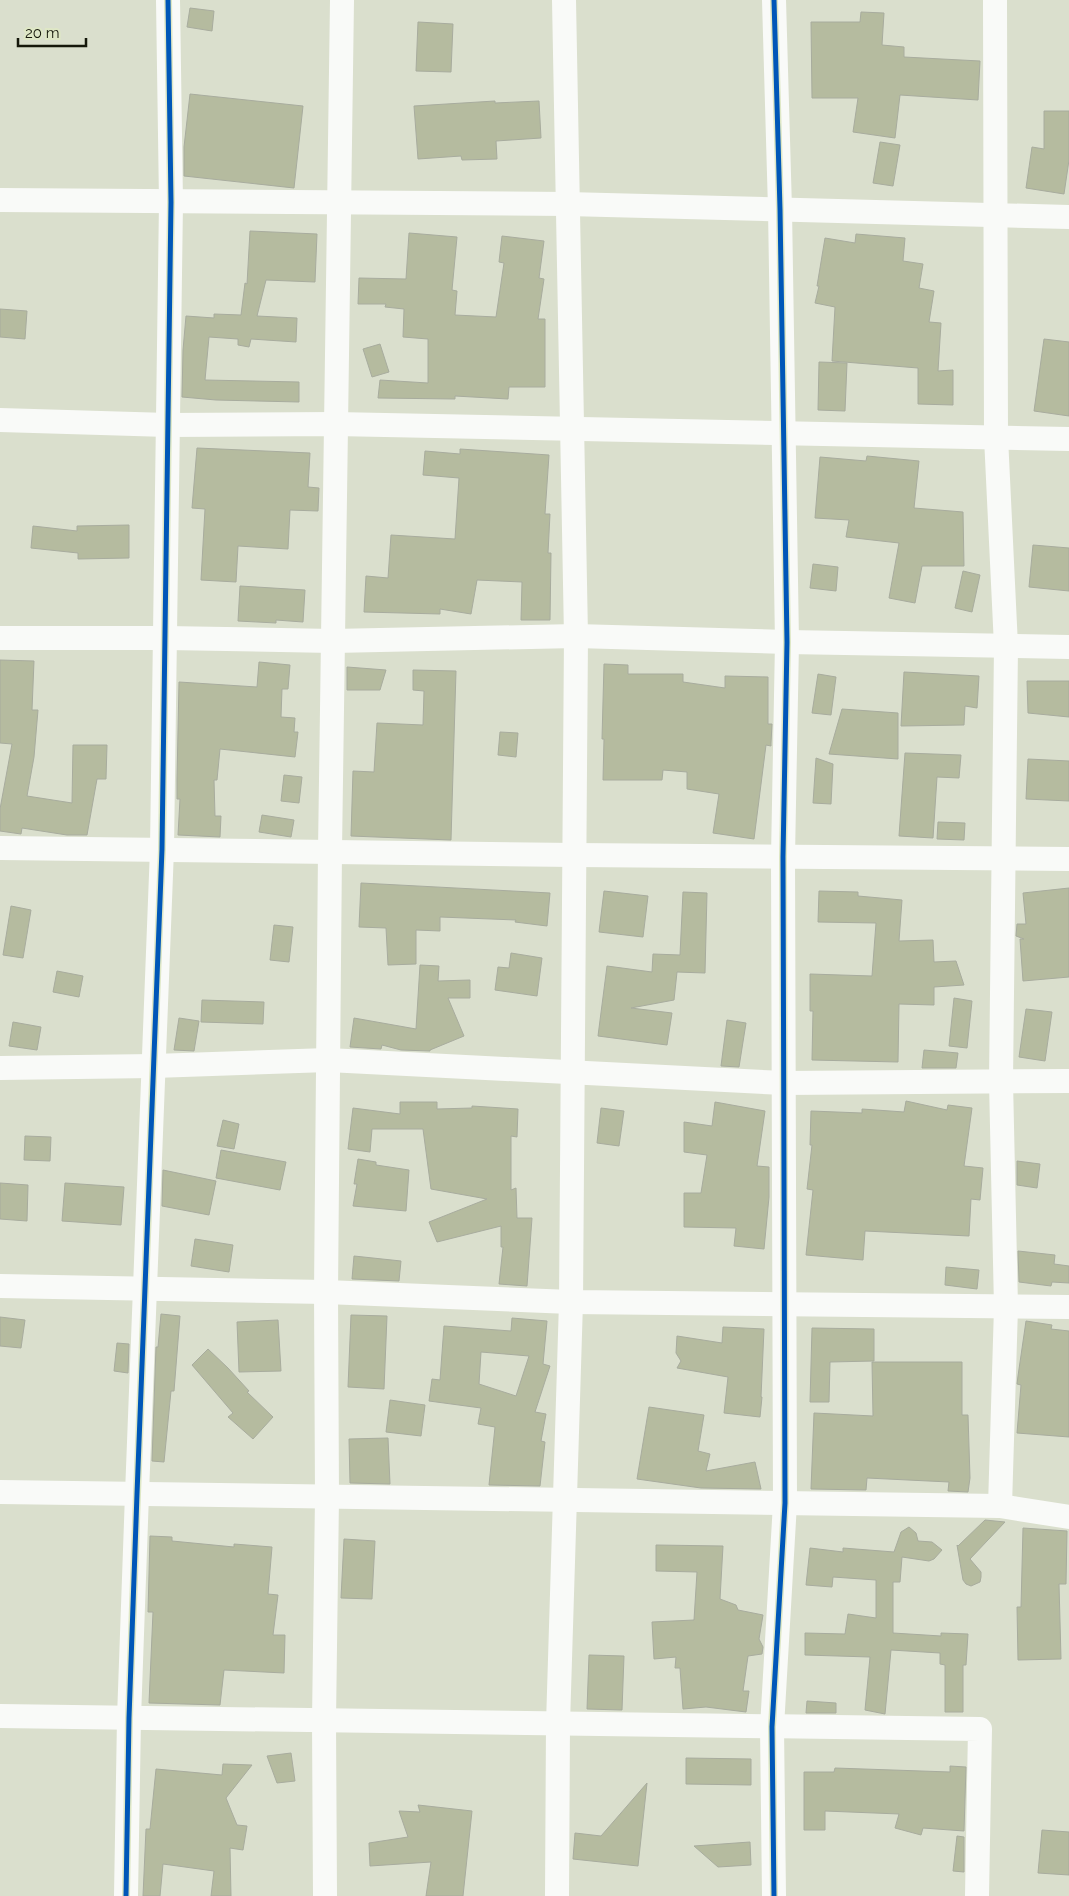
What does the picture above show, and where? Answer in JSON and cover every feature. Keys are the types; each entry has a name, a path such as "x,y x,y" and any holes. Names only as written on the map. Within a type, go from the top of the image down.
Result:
{"street":[{"path":"126,1896 129,1718 162,849 172,202 168,0"},
{"path":"325,1896 324,1721 327,1497 328,1060 342,0"},
{"path":"557,1896 558,1724 571,1302 576,636 564,0"},
{"path":"774,0 780,210 782,433 787,642 783,857 785,1503 772,1727 774,1896"},
{"path":"995,0 996,437 1006,646 1001,1081 1006,1307 1000,1506"},
{"path":"0,200 567,204 1069,217"},
{"path":"0,420 168,425 336,424 573,428 1069,439"},
{"path":"0,638 333,641 576,636 1069,647"},
{"path":"0,848 330,851 575,856 1069,859"},
{"path":"0,1068 154,1066 328,1060 784,1083 1069,1081"},
{"path":"0,1286 326,1292 571,1302 1069,1307"},
{"path":"0,1492 1000,1506 1069,1518"},
{"path":"0,1716 980,1730 977,1896"}],"building":[{"path":"190,8 214,11 212,31 187,27"},
{"path":"861,12 884,13 882,45 904,47 904,57 980,61 978,100 900,95 895,138 853,132 858,98 812,98 811,22 860,22"},
{"path":"418,22 453,24 451,72 416,71"},
{"path":"190,94 303,106 294,188 184,176 184,147"},
{"path":"495,101 495,103 539,101 541,138 496,141 497,159 462,160 461,156 418,159 414,106"},
{"path":"1044,111 1069,111 1069,160 1064,194 1026,188 1032,147 1044,149"},
{"path":"880,142 900,145 893,186 873,183"},
{"path":"250,231 317,234 315,282 266,280 257,316 297,318 296,342 251,339 249,347 238,345 238,339 209,337 205,380 299,382 299,402 216,400 182,397 186,316 214,318 214,314 241,315 245,283 247,284"},
{"path":"409,233 457,237 452,290 457,291 455,315 496,317 504,263 499,262 502,236 544,241 539,278 544,279 538,319 545,319 545,387 509,387 508,399 455,396 455,399 378,398 380,380 428,383 428,339 403,337 404,309 385,307 386,304 358,304 359,278 406,279"},
{"path":"856,234 905,238 903,261 923,264 919,288 934,291 929,322 941,323 938,371 953,370 953,405 918,404 918,368 832,361 835,307 815,303 825,238 855,243"},
{"path":"0,309 27,311 25,339 0,337"},
{"path":"1044,339 1069,342 1069,416 1034,411"},
{"path":"380,344 389,372 372,377 363,349"},
{"path":"819,362 847,363 845,411 818,410"},
{"path":"197,448 310,453 308,487 319,488 318,511 290,510 288,549 238,546 236,582 201,580 205,509 192,508"},
{"path":"460,449 549,455 545,514 550,514 548,553 551,553 550,620 521,620 522,582 477,580 471,614 440,609 440,614 364,612 366,576 388,578 391,535 455,539 459,478 423,475 425,451 460,454"},
{"path":"867,456 919,461 914,508 963,512 964,566 922,566 915,603 889,598 899,543 846,537 849,520 815,518 820,457 866,461"},
{"path":"129,525 129,558 78,559 78,553 31,548 33,526 77,531 77,526"},
{"path":"1033,545 1069,548 1069,591 1029,587"},
{"path":"813,564 838,567 836,591 810,588"},
{"path":"963,571 980,575 972,612 955,608"},
{"path":"240,586 305,590 303,622 276,620 276,623 238,621"},
{"path":"0,660 34,661 32,710 38,710 34,757 27,796 72,803 73,745 107,745 106,779 97,779 87,835 67,835 22,828 21,834 0,831 0,809 12,744 0,743"},
{"path":"259,662 290,665 288,689 282,689 281,717 295,718 294,732 298,732 295,757 220,749 217,780 214,780 215,816 221,816 220,837 178,835 180,799 177,799 179,682 257,687"},
{"path":"604,664 628,665 628,674 683,674 683,682 725,688 725,676 768,677 768,724 772,724 771,746 766,745 754,839 713,833 719,794 687,789 687,772 663,770 662,780 603,780"},
{"path":"347,667 386,670 380,690 347,690"},
{"path":"413,670 456,671 451,840 351,836 353,771 374,772 377,723 423,725 424,691 413,690"},
{"path":"904,672 979,676 977,708 965,706 964,725 901,726"},
{"path":"818,674 836,677 831,715 812,713"},
{"path":"1027,681 1069,681 1069,717 1028,713"},
{"path":"842,709 898,713 898,759 829,754"},
{"path":"500,732 518,733 516,757 498,755"},
{"path":"905,753 961,755 959,778 937,777 933,838 899,836"},
{"path":"816,758 833,764 831,804 813,803"},
{"path":"1028,759 1069,761 1069,801 1026,799"},
{"path":"284,775 302,777 299,803 281,801"},
{"path":"262,815 294,820 291,837 259,832"},
{"path":"938,822 965,823 964,840 937,839"},
{"path":"361,883 550,893 547,926 515,922 516,920 440,917 440,931 416,930 416,964 388,965 386,928 359,927"},
{"path":"1069,888 1069,977 1023,981 1020,939 1024,939 1016,936 1017,924 1026,924 1023,893"},
{"path":"604,891 648,896 643,937 599,932"},
{"path":"819,891 858,892 858,896 902,900 899,941 933,940 934,962 956,961 964,985 934,987 934,1005 899,1004 898,1062 812,1060 813,1011 810,1011 810,974 872,976 876,923 818,922"},
{"path":"683,892 707,893 705,973 677,972 674,1000 631,1008 672,1013 667,1045 598,1036 607,966 652,972 653,954 680,955"},
{"path":"11,906 31,910 23,958 3,955"},
{"path":"274,925 293,927 289,962 270,960"},
{"path":"511,953 542,958 537,996 495,990 498,967 509,968"},
{"path":"420,965 439,966 438,981 470,980 470,998 448,998 464,1036 430,1051 401,1050 382,1045 381,1049 350,1047 354,1018 416,1029"},
{"path":"57,971 83,976 79,997 53,992"},
{"path":"954,998 972,1001 967,1048 949,1046"},
{"path":"202,1000 264,1002 263,1024 201,1022"},
{"path":"1026,1009 1052,1012 1045,1061 1019,1057"},
{"path":"179,1018 199,1021 194,1051 174,1050"},
{"path":"727,1020 746,1023 739,1067 721,1066"},
{"path":"13,1022 41,1027 37,1050 9,1046"},
{"path":"924,1050 958,1053 956,1068 922,1068"},
{"path":"906,1101 947,1110 948,1105 972,1108 964,1166 983,1168 980,1200 971,1199 969,1236 865,1231 863,1260 806,1255 813,1190 807,1189 812,1145 810,1145 811,1111 862,1113 862,1109 904,1112"},
{"path":"400,1102 437,1102 437,1109 472,1108 472,1106 518,1109 517,1137 511,1136 511,1190 516,1188 517,1218 532,1218 527,1286 499,1284 503,1247 501,1247 501,1226 437,1242 429,1222 487,1199 431,1189 423,1129 372,1129 370,1152 348,1149 353,1108 400,1114"},
{"path":"715,1102 765,1111 757,1166 769,1167 769,1197 764,1249 734,1246 736,1228 684,1227 684,1193 701,1193 707,1155 684,1152 684,1122 712,1126"},
{"path":"601,1108 624,1111 619,1146 597,1143"},
{"path":"223,1120 239,1124 234,1149 217,1146"},
{"path":"25,1136 51,1137 50,1161 24,1160"},
{"path":"221,1150 286,1162 280,1190 216,1178"},
{"path":"358,1159 376,1162 376,1165 409,1170 406,1211 353,1206 357,1184 354,1184"},
{"path":"1017,1161 1040,1164 1037,1188 1017,1185"},
{"path":"163,1170 216,1181 209,1215 162,1206"},
{"path":"0,1183 28,1185 27,1221 0,1219"},
{"path":"65,1183 124,1187 121,1225 62,1221"},
{"path":"195,1239 233,1245 229,1272 191,1266"},
{"path":"1018,1251 1055,1255 1054,1264 1069,1266 1069,1283 1052,1282 1051,1286 1019,1282"},
{"path":"354,1256 401,1261 399,1281 352,1279"},
{"path":"946,1267 979,1270 977,1289 945,1285"},
{"path":"161,1314 180,1316 174,1391 171,1391 164,1462 152,1461 156,1347 158,1347"},
{"path":"351,1315 387,1316 384,1389 348,1387"},
{"path":"0,1317 25,1320 21,1348 0,1346"},
{"path":"512,1318 547,1321 543,1364 550,1366 535,1412 546,1414 541,1441 545,1442 540,1486 489,1485 495,1427 478,1424 481,1408 429,1401 432,1379 440,1380 444,1326 511,1331","holes":["481,1352 529,1356 516,1396 479,1384"]},
{"path":"278,1320 281,1371 239,1372 237,1322"},
{"path":"1026,1321 1052,1325 1051,1329 1069,1331 1069,1437 1017,1433 1021,1385 1017,1384"},
{"path":"723,1327 764,1329 760,1417 724,1413 728,1377 677,1368 681,1361 676,1353 677,1336 722,1343"},
{"path":"812,1328 874,1329 874,1361 830,1362 829,1402 810,1402"},
{"path":"117,1343 129,1344 128,1373 114,1371"},
{"path":"208,1349 249,1391 247,1392 273,1417 253,1439 228,1417 233,1413 192,1365"},
{"path":"872,1362 962,1362 962,1415 968,1415 970,1478 968,1492 948,1491 949,1482 867,1478 866,1490 811,1489 814,1413 873,1416"},
{"path":"390,1400 425,1405 421,1436 386,1432"},
{"path":"649,1407 704,1415 698,1451 710,1454 706,1471 755,1462 761,1489 701,1488 637,1479"},
{"path":"388,1438 390,1484 350,1483 349,1439"},
{"path":"985,1520 1005,1522 970,1559 981,1572 980,1582 971,1586 963,1580 957,1545"},
{"path":"909,1527 916,1533 918,1541 932,1542 942,1550 934,1559 929,1561 902,1557 900,1582 893,1582 893,1633 941,1636 941,1633 968,1634 966,1665 963,1665 963,1712 945,1712 945,1665 940,1664 940,1653 891,1650 885,1714 865,1710 870,1657 805,1655 805,1633 845,1634 848,1614 876,1618 876,1580 833,1577 832,1587 806,1585 810,1548 843,1552 843,1548 894,1552 901,1532"},
{"path":"1023,1528 1067,1531 1066,1584 1059,1584 1061,1659 1018,1660 1017,1607 1021,1607"},
{"path":"150,1536 172,1537 172,1541 234,1547 234,1544 272,1547 268,1594 278,1595 273,1635 285,1635 284,1673 224,1670 220,1705 149,1703 153,1612 148,1612"},
{"path":"344,1539 375,1541 372,1599 341,1598"},
{"path":"656,1545 723,1546 720,1599 736,1605 738,1610 763,1615 759,1639 763,1647 762,1654 748,1656 743,1691 749,1691 746,1712 706,1707 683,1709 680,1668 675,1668 676,1657 654,1659 652,1622 694,1620 697,1572 656,1571"},
{"path":"589,1655 624,1656 622,1710 587,1709"},
{"path":"807,1701 836,1703 836,1713 806,1713"},
{"path":"291,1753 295,1781 277,1783 267,1756"},
{"path":"686,1758 751,1759 751,1785 686,1784"},
{"path":"223,1764 252,1765 226,1798 237,1825 247,1826 243,1850 230,1848 231,1896 211,1896 214,1871 163,1864 160,1896 143,1896 146,1829 150,1829 156,1769 222,1775"},
{"path":"950,1766 966,1767 964,1831 923,1828 921,1835 895,1828 899,1814 825,1811 825,1830 804,1830 804,1772 834,1772 835,1768 950,1772"},
{"path":"647,1783 638,1866 573,1859 575,1833 601,1836"},
{"path":"418,1805 472,1811 463,1896 426,1896 431,1862 370,1866 369,1843 408,1837 399,1811 420,1812"},
{"path":"1042,1830 1069,1832 1069,1875 1038,1873"},
{"path":"957,1836 964,1837 964,1872 953,1871"},
{"path":"750,1842 751,1865 718,1867 694,1846"}],"cycle path":[{"path":"126,1896 129,1718 162,849 171,202 168,0"},
{"path":"774,0 780,209 787,642 783,857 785,1503 772,1727 774,1896"}]}
